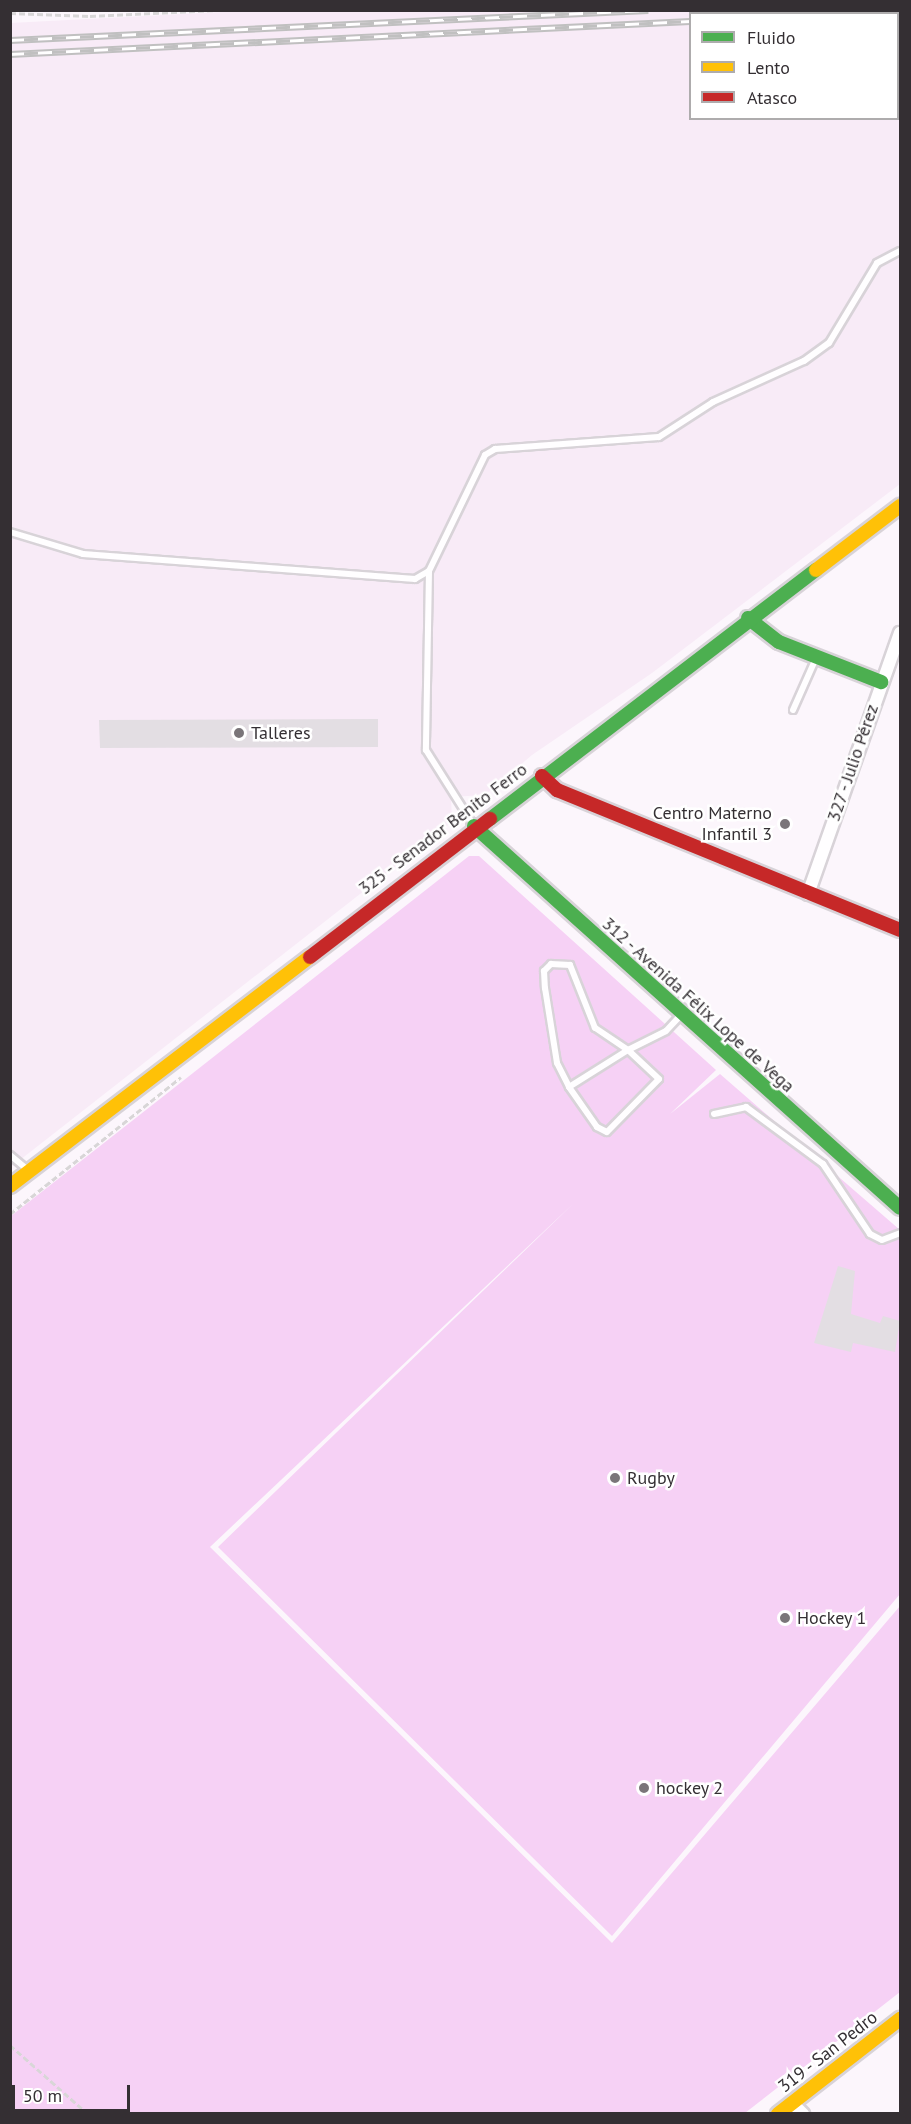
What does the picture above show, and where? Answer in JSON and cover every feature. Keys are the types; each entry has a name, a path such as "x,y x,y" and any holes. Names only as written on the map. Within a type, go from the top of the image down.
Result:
{"street":[{"name":"325 - Senador Benito Ferro","path":"10,1186 474,826 900,506"},
{"path":"748,618 779,642 881,682"},
{"name":"327 - Julio Pérez","path":"808,894 900,633"},
{"path":"542,776 557,790 900,930"},
{"name":"312 - Avenida Félix Lope de Vega","path":"474,826 900,1209"},
{"name":"319 - San Pedro","path":"778,2114 900,2019"},
{"path":"792,2103 803,2114"}],"lane":[{"path":"474,826 426,750 429,571 485,454 495,448 659,437 712,402 804,361 829,343 877,263 900,250"},
{"path":"10,532 83,554 245,562 399,581 429,571"},
{"path":"794,710 816,658"},
{"path":"551,964 570,965 595,1028 628,1050 659,1079 612,1130 597,1127 569,1087 557,1063 545,988 544,971 551,964"},
{"path":"569,1087 628,1050 666,1031 682,1014"},
{"path":"714,1114 730,1106 746,1107 823,1164 870,1234 892,1240 900,1233"},
{"path":"10,1155 29,1171"}],"path":[{"path":"10,13 90,16 217,10"},
{"path":"10,1214 186,1073"},
{"path":"10,2045 88,2114"}],"shaded area":[{"path":"262,10 900,11 900,484 652,673 532,755 485,795 451,797 452,822 11,1167 10,23"},
{"path":"469,856 479,856 716,1070 670,1114 720,1074 900,1230 900,1594 612,1936 218,1547 575,1202 210,1547 612,1943 900,1606 900,1992 745,2113 11,2114 11,1216"}],"building":[{"name":"Talleres","path":"378,719 378,747 100,748 99,720"},
{"path":"838,1266 855,1271 851,1314 880,1323 883,1316 900,1321 895,1352 853,1343 851,1352 814,1343"}],"railway":[{"path":"10,40 648,10"},
{"path":"10,54 689,21"}],"traffic: fast":[{"path":"490,819 816,570"},
{"path":"748,618 779,642 881,682"},
{"path":"474,826 900,1208"}],"traffic: slow":[{"path":"816,570 900,506"},
{"path":"10,1186 310,957"},
{"path":"778,2114 900,2019"}],"traffic: jam":[{"path":"542,776 557,790 900,930"},
{"path":"310,957 490,819"}],"place":[{"name":"Talleres","path":"239,733"},
{"name":"Centro Materno Infantil 3","path":"785,824"},
{"name":"Rugby","path":"615,1478"},
{"name":"Hockey 1","path":"785,1618"},
{"name":"hockey 2","path":"644,1788"}]}
